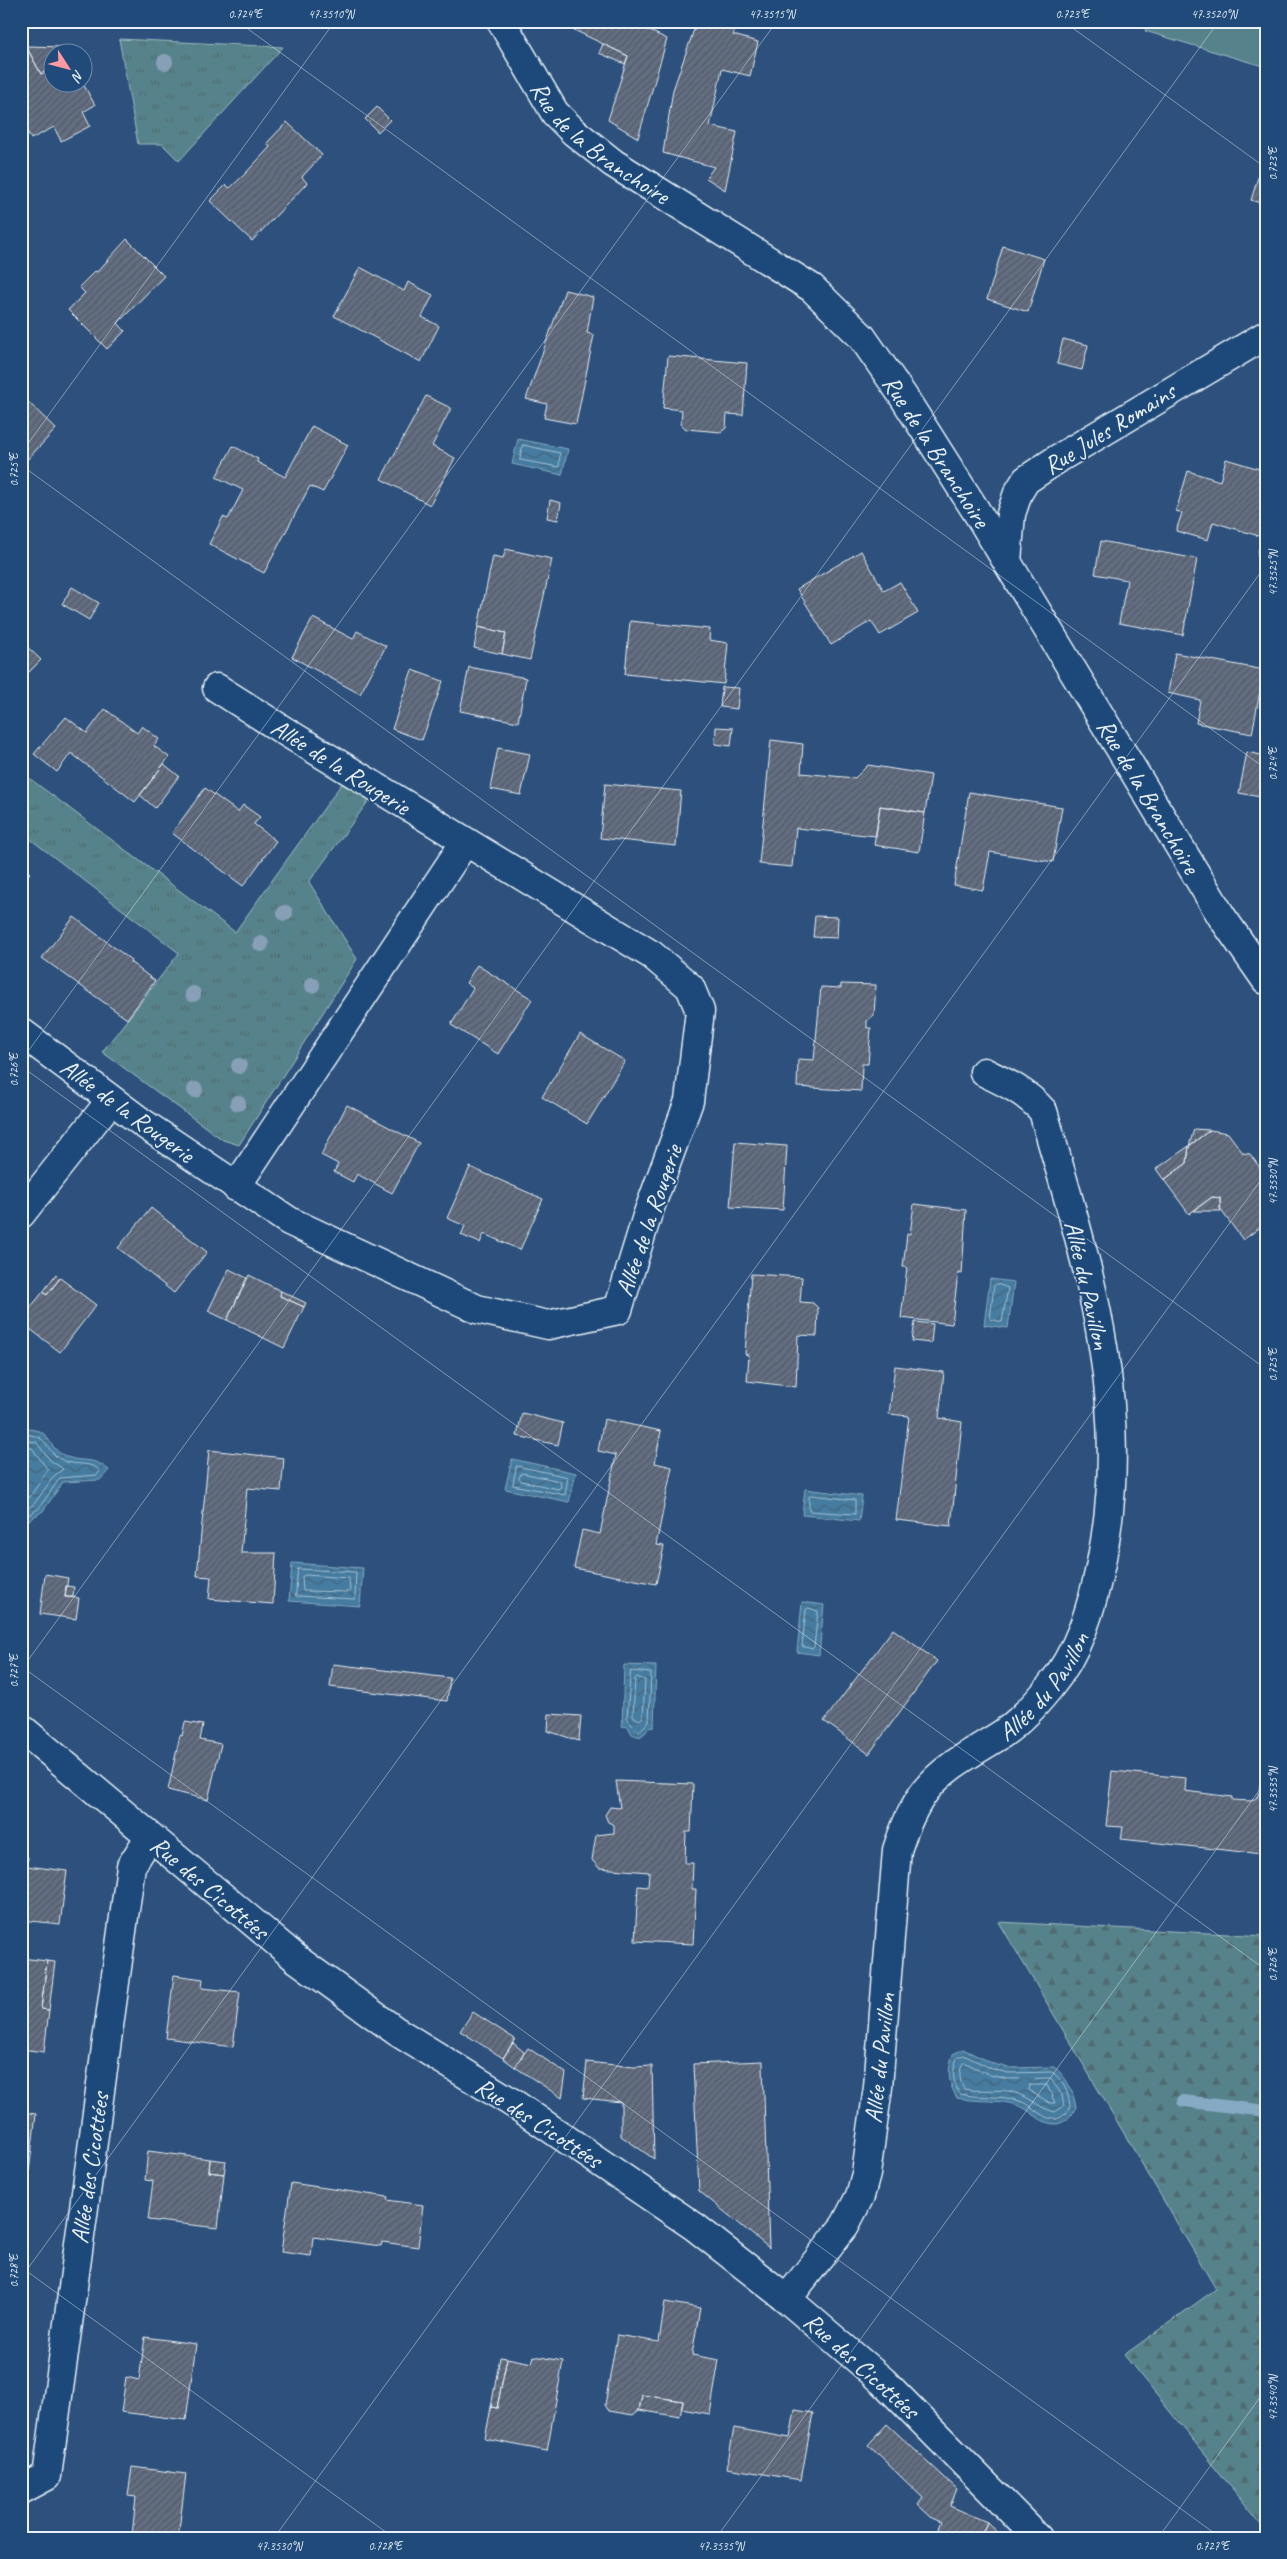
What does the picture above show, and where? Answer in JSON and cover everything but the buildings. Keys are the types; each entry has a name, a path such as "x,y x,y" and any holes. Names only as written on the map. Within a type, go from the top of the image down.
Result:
{"street":[{"name":"Rue de la Branchoire","path":"502,22 555,113 574,132 613,163 812,288 862,337 903,396 1007,561 1222,917 1266,980"},
{"name":"Rue Jules Romains","path":"1007,561 1011,514 1018,493 1026,480 1160,397 1266,335"},
{"name":"Allée de la Rougerie","path":"21,1032 111,1100 236,1187 289,1221 477,1309 548,1324 618,1310 647,1216 690,1101 700,1011 690,987 652,955 465,842 217,688"},
{"path":"236,1187 465,842"},
{"name":"Allée du Pavillon","path":"787,2299 845,2225 860,2196 866,2174 878,2087 897,1850 905,1827 917,1803 938,1777 1023,1718 1055,1681 1083,1630 1097,1584 1106,1539 1112,1493 1113,1430 1107,1372 1094,1295 1043,1111 1031,1098 1017,1088 984,1072"},
{"path":"21,1214 111,1100"},
{"name":"Rue des Cicottées","path":"21,1728 298,1960 396,2031 516,2105 695,2227 787,2299 883,2381 1038,2538"},
{"name":"Allée des Cicottées","path":"21,2490 47,2476 130,1866 150,1836"}],"green space":[{"path":"1148,21 1266,21 1266,67 1145,31"},
{"path":"119,39 283,47 179,161 162,144 138,144"},
{"path":"21,772 235,932 345,779 375,792 309,882 357,959 239,1145 223,1140 102,1052 179,953 21,832"},
{"path":"999,1922 1266,1936 1266,2530 1124,2355 1216,2289"}],"water":[{"path":"518,439 568,449 562,475 512,464"},
{"path":"990,1279 1014,1282 1008,1328 984,1325"},
{"path":"21,1429 32,1429 44,1434 58,1452 65,1456 92,1461 103,1465 109,1470 100,1480 63,1482 43,1511 21,1525"},
{"path":"512,1459 576,1473 569,1502 505,1489"},
{"path":"805,1489 862,1496 859,1521 802,1515"},
{"path":"292,1563 363,1568 360,1606 289,1601"},
{"path":"802,1602 824,1605 819,1655 797,1652"},
{"path":"624,1665 656,1666 654,1727 648,1728 640,1737 632,1734 628,1727 622,1726"},
{"path":"963,2049 994,2064 1009,2068 1054,2067 1063,2075 1073,2095 1076,2107 1071,2116 1060,2123 1051,2124 1014,2104 957,2098 950,2082 950,2066 953,2054"}],"waterway":[{"path":"1183,2101 1266,2111"}]}
